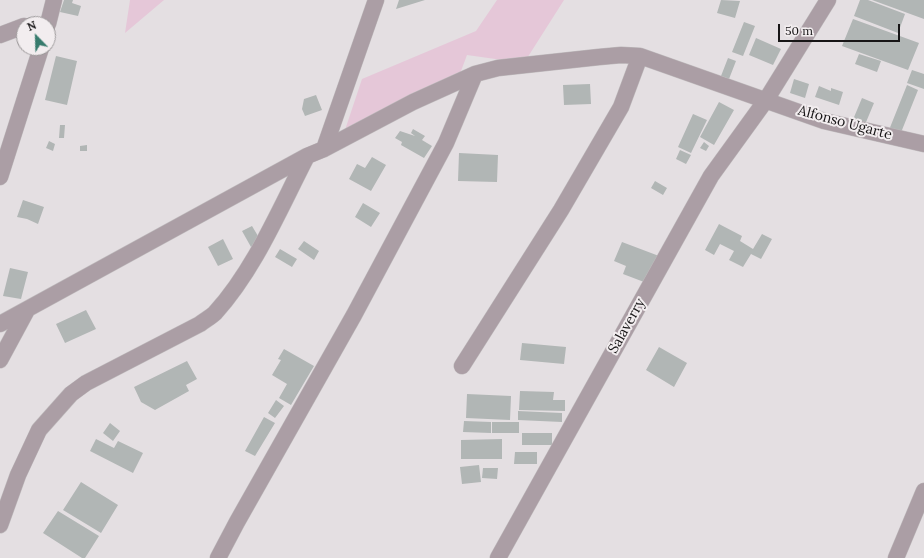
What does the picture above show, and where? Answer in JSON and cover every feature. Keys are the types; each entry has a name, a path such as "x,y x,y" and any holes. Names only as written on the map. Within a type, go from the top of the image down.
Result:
{"street":[{"path":"50,16 54,0"},
{"path":"324,149 376,0"},
{"name":"Salaverry","path":"498,558 711,176 766,100 828,0"},
{"path":"0,35 16,29"},
{"name":"Alfonso Ugarte","path":"0,324 307,156 324,149 413,102 475,74 498,68 621,55 640,56 824,121 924,144"},
{"path":"0,177 38,56"},
{"path":"462,366 561,210 621,107 640,56"},
{"path":"218,558 354,315 446,143 475,74"},
{"path":"0,525 18,475 39,430 71,394 86,383 200,324 214,314 232,292 257,254 307,156"},
{"path":"0,360 27,310"},
{"path":"896,558 924,491"}],"shaded area":[{"path":"130,0 164,0 125,33"},
{"path":"497,0 564,0 524,63 467,55 455,87 341,142 362,79 476,31"}],"building":[{"path":"64,0 73,0 72,3 81,6 78,16 60,12"},
{"path":"399,0 425,0 396,9"},
{"path":"721,0 740,1 735,18 717,13"},
{"path":"860,0 868,0 905,14 898,33 854,16"},
{"path":"872,0 924,0 924,19"},
{"path":"853,19 919,43 908,70 842,46"},
{"path":"744,22 755,26 743,56 732,52"},
{"path":"756,38 781,49 773,65 749,55"},
{"path":"859,54 881,61 877,72 855,64"},
{"path":"56,56 77,61 67,105 45,100"},
{"path":"728,58 736,61 729,79 721,76"},
{"path":"912,70 924,74 924,89 907,83"},
{"path":"794,79 809,84 805,98 790,93"},
{"path":"590,84 591,104 564,105 563,85"},
{"path":"907,85 918,90 900,135 889,130"},
{"path":"819,86 831,91 831,88 843,92 839,105 815,97"},
{"path":"316,95 322,110 305,116 302,109 304,99"},
{"path":"862,98 874,103 864,127 852,122"},
{"path":"719,102 734,110 714,145 700,137"},
{"path":"693,114 707,120 691,153 678,147"},
{"path":"60,125 65,125 64,138 59,138"},
{"path":"413,129 425,136 422,140 432,146 424,158 401,145 402,142 395,138 400,131 415,136 411,133"},
{"path":"49,141 55,144 53,151 46,148"},
{"path":"704,142 709,146 706,151 700,148"},
{"path":"87,145 87,151 80,151 80,146"},
{"path":"680,150 691,155 686,164 676,159"},
{"path":"459,153 498,155 497,182 458,181"},
{"path":"372,157 386,165 371,191 349,179 357,164 365,168"},
{"path":"655,181 667,188 663,195 651,188"},
{"path":"23,200 44,207 38,224 27,219 17,217"},
{"path":"363,203 380,213 371,227 355,217"},
{"path":"719,224 742,236 740,241 753,249 762,234 772,239 761,259 751,254 743,267 729,260 734,251 720,244 714,255 705,250"},
{"path":"252,226 261,241 251,247 242,231"},
{"path":"223,239 233,259 218,266 208,247"},
{"path":"304,241 319,251 314,260 298,249"},
{"path":"622,242 659,256 651,275 647,274 644,282 623,274 626,266 614,261"},
{"path":"280,249 297,259 292,267 275,257"},
{"path":"10,268 28,272 21,299 3,296"},
{"path":"86,310 96,329 65,343 56,324"},
{"path":"522,343 566,347 564,364 520,360"},
{"path":"659,347 687,363 674,387 646,370"},
{"path":"284,349 314,366 291,405 279,398 287,384 272,375 281,360 278,359"},
{"path":"187,361 197,379 186,385 189,391 155,410 141,402 134,387"},
{"path":"520,391 554,392 553,400 565,400 565,411 519,410"},
{"path":"467,394 511,396 510,420 466,418"},
{"path":"276,400 284,406 275,418 268,413"},
{"path":"518,411 562,413 562,422 518,420"},
{"path":"264,417 275,423 255,456 245,451"},
{"path":"464,421 491,422 491,433 463,432"},
{"path":"492,422 519,422 519,433 492,433"},
{"path":"110,423 120,431 113,441 103,433"},
{"path":"522,433 552,433 552,445 522,445"},
{"path":"96,439 114,448 118,441 143,453 133,473 90,451"},
{"path":"502,439 502,459 461,459 461,440"},
{"path":"515,452 537,452 537,464 514,464"},
{"path":"479,465 481,482 462,484 460,467"},
{"path":"483,468 498,468 497,479 482,478"},
{"path":"81,482 118,505 101,533 63,510"},
{"path":"58,511 99,536 85,558 82,558 43,533"}]}
